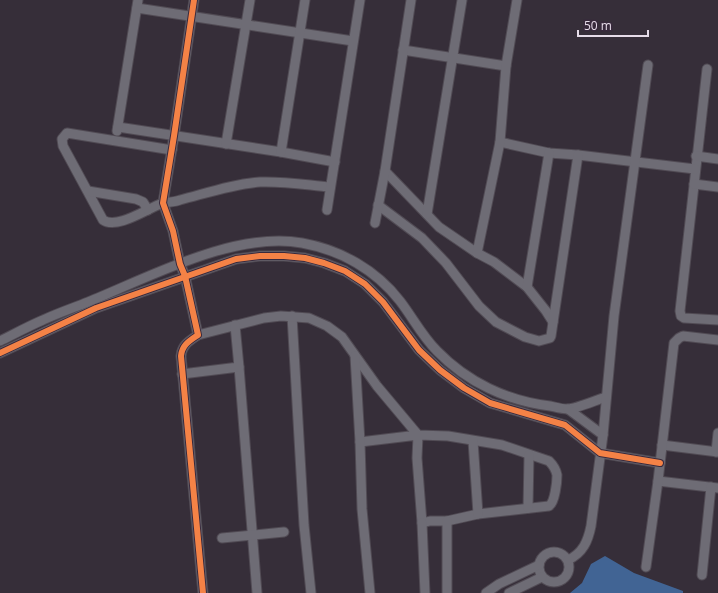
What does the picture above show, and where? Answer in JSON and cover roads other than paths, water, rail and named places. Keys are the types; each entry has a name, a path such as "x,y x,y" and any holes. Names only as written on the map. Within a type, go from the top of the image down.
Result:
{"street":[{"path":"194,0 163,203 173,231 180,264 185,276 198,335"},
{"path":"226,144 250,0"},
{"path":"281,152 305,0"},
{"path":"327,210 360,0"},
{"path":"375,223 385,171 411,0"},
{"path":"427,214 462,0"},
{"path":"477,253 500,142 506,66 517,0"},
{"path":"116,141 138,4 192,16 353,41"},
{"path":"403,50 506,66"},
{"path":"568,560 575,557 584,547 588,538 603,435 615,309 648,65"},
{"path":"707,69 696,156 680,311 681,316 684,318 718,320"},
{"path":"118,127 281,152 334,162"},
{"path":"172,150 67,133 62,139 63,146 88,192 104,220 110,224 121,221 163,203 178,201 234,185 260,182 286,182 330,187"},
{"path":"500,142 549,153 695,169"},
{"path":"528,287 549,153"},
{"path":"378,204 422,238 446,263 479,306 496,322 525,337 539,341 550,338 578,155"},
{"path":"696,156 718,159"},
{"path":"385,171 439,227 477,253 494,262 528,287 553,322"},
{"path":"694,184 718,187"},
{"path":"88,192 136,199 143,202 148,210"},
{"path":"0,341 43,320 208,254 253,242 301,243 323,248 344,256 362,266 381,280 402,304 420,332 437,351 456,369 483,386 514,398 538,405 568,409 606,397"},
{"path":"0,353 96,308 236,259 260,256 305,258 324,262 345,271 365,284 383,302 419,350 440,370 464,388 490,403 565,425 600,453 660,463"},
{"path":"292,316 304,524 311,593"},
{"path":"203,593 182,374 182,349 189,341 198,335 264,318 292,316 309,318 328,326 342,337 377,386 418,435 417,458 425,593"},
{"path":"235,325 257,593"},
{"path":"646,567 674,343 678,338 683,336 718,340"},
{"path":"355,356 362,509 370,593"},
{"path":"182,374 239,367"},
{"path":"568,409 603,435"},
{"path":"662,445 717,452 718,433"},
{"path":"360,442 418,435 448,436 502,445 549,461 557,475 554,502 550,506 478,514 422,523"},
{"path":"473,441 478,514"},
{"path":"528,508 530,455"},
{"path":"658,480 715,488 702,575"},
{"path":"447,520 447,593"},
{"path":"222,538 284,532"},
{"path":"550,552 558,552 566,556 570,569 569,573 563,580 559,582 550,582 540,574 539,565 543,557 550,552"},
{"path":"486,593 499,584 539,565"},
{"path":"509,593 542,577"}],"water":[{"path":"605,556 634,573 683,591 683,593 570,593 582,583 591,564"}]}
